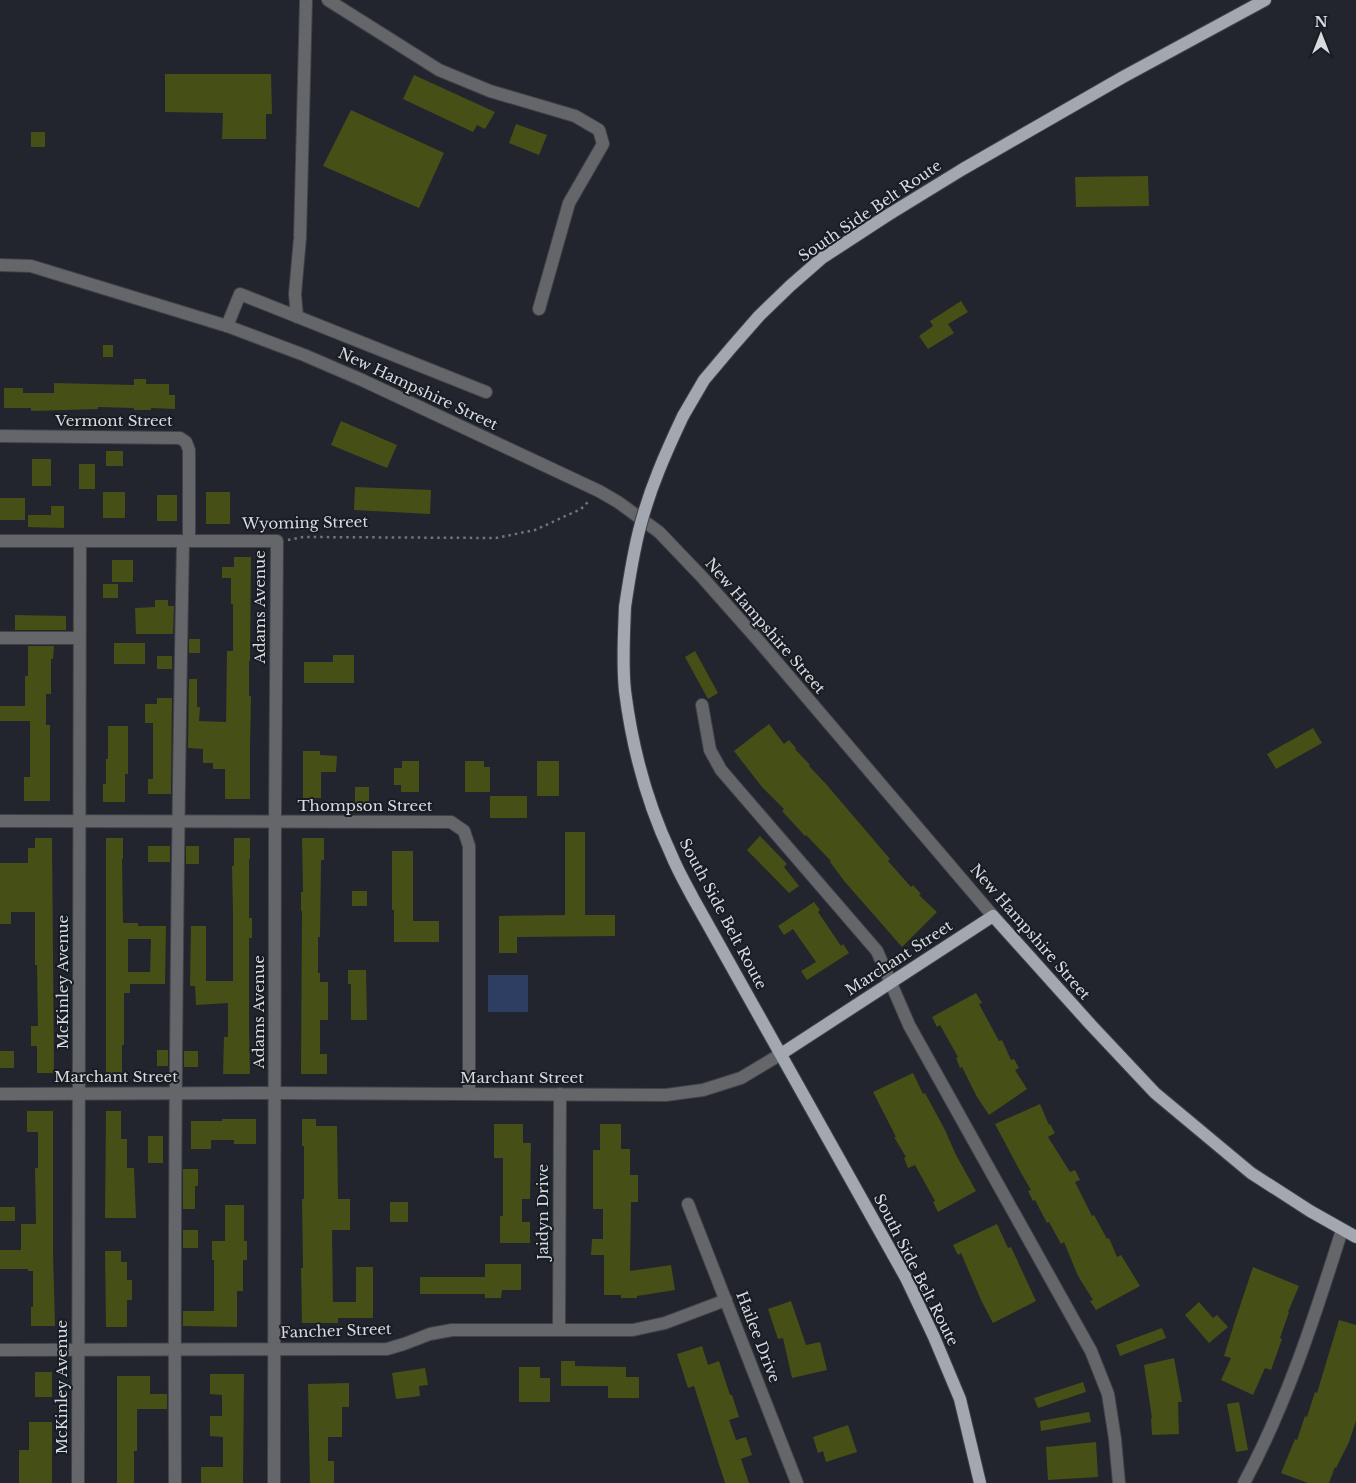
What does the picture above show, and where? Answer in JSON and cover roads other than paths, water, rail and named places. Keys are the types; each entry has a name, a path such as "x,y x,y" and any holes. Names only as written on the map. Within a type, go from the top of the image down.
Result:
{"main road":[{"name":"South Side Belt Route","path":"980,1483 960,1399 934,1337 906,1278 693,898 670,852 649,798 632,735 625,690 623,647 625,607 631,568 645,509 666,452 683,416 704,380 760,316 790,286 822,258 963,169 1123,77 1265,0"},
{"name":"Marchant Street","path":"781,1054 993,916"},
{"name":"New Hampshire Street","path":"993,916 1090,1025 1155,1093 1251,1173 1310,1212 1356,1237"}],"street":[{"path":"297,317 295,294 300,238 306,0"},
{"path":"328,0 439,70 490,92 575,116 599,130 602,144 569,203 539,308"},
{"name":"New Hampshire Street","path":"0,265 31,266 227,326 304,354 599,491 618,502 659,532 702,577 757,638 993,916"},
{"path":"227,326 240,294 486,392"},
{"name":"Vermont Street","path":"0,436 180,438 186,442 189,450 186,541"},
{"name":"Wyoming Street","path":"0,541 277,541"},
{"path":"175,1483 177,822 186,541"},
{"name":"Adams Avenue","path":"274,1483 277,541"},
{"name":"McKinley Avenue","path":"78,1483 80,542"},
{"path":"0,638 79,638"},
{"path":"702,706 710,750 721,770 877,951 909,1025 1091,1351 1108,1394 1119,1483"},
{"name":"Thompson Street","path":"0,821 451,822 464,831 469,846 470,1094"},
{"name":"Marchant Street","path":"0,1094 666,1095 702,1090 740,1078 781,1054"},
{"name":"Jaidyn Drive","path":"559,1329 560,1094"},
{"name":"Hailee Drive","path":"688,1204 797,1483"},
{"path":"1244,1483 1254,1465 1292,1376 1342,1230"},
{"name":"Fancher Street","path":"0,1350 387,1349 430,1334 452,1330 633,1330 665,1323 726,1300"}]}
